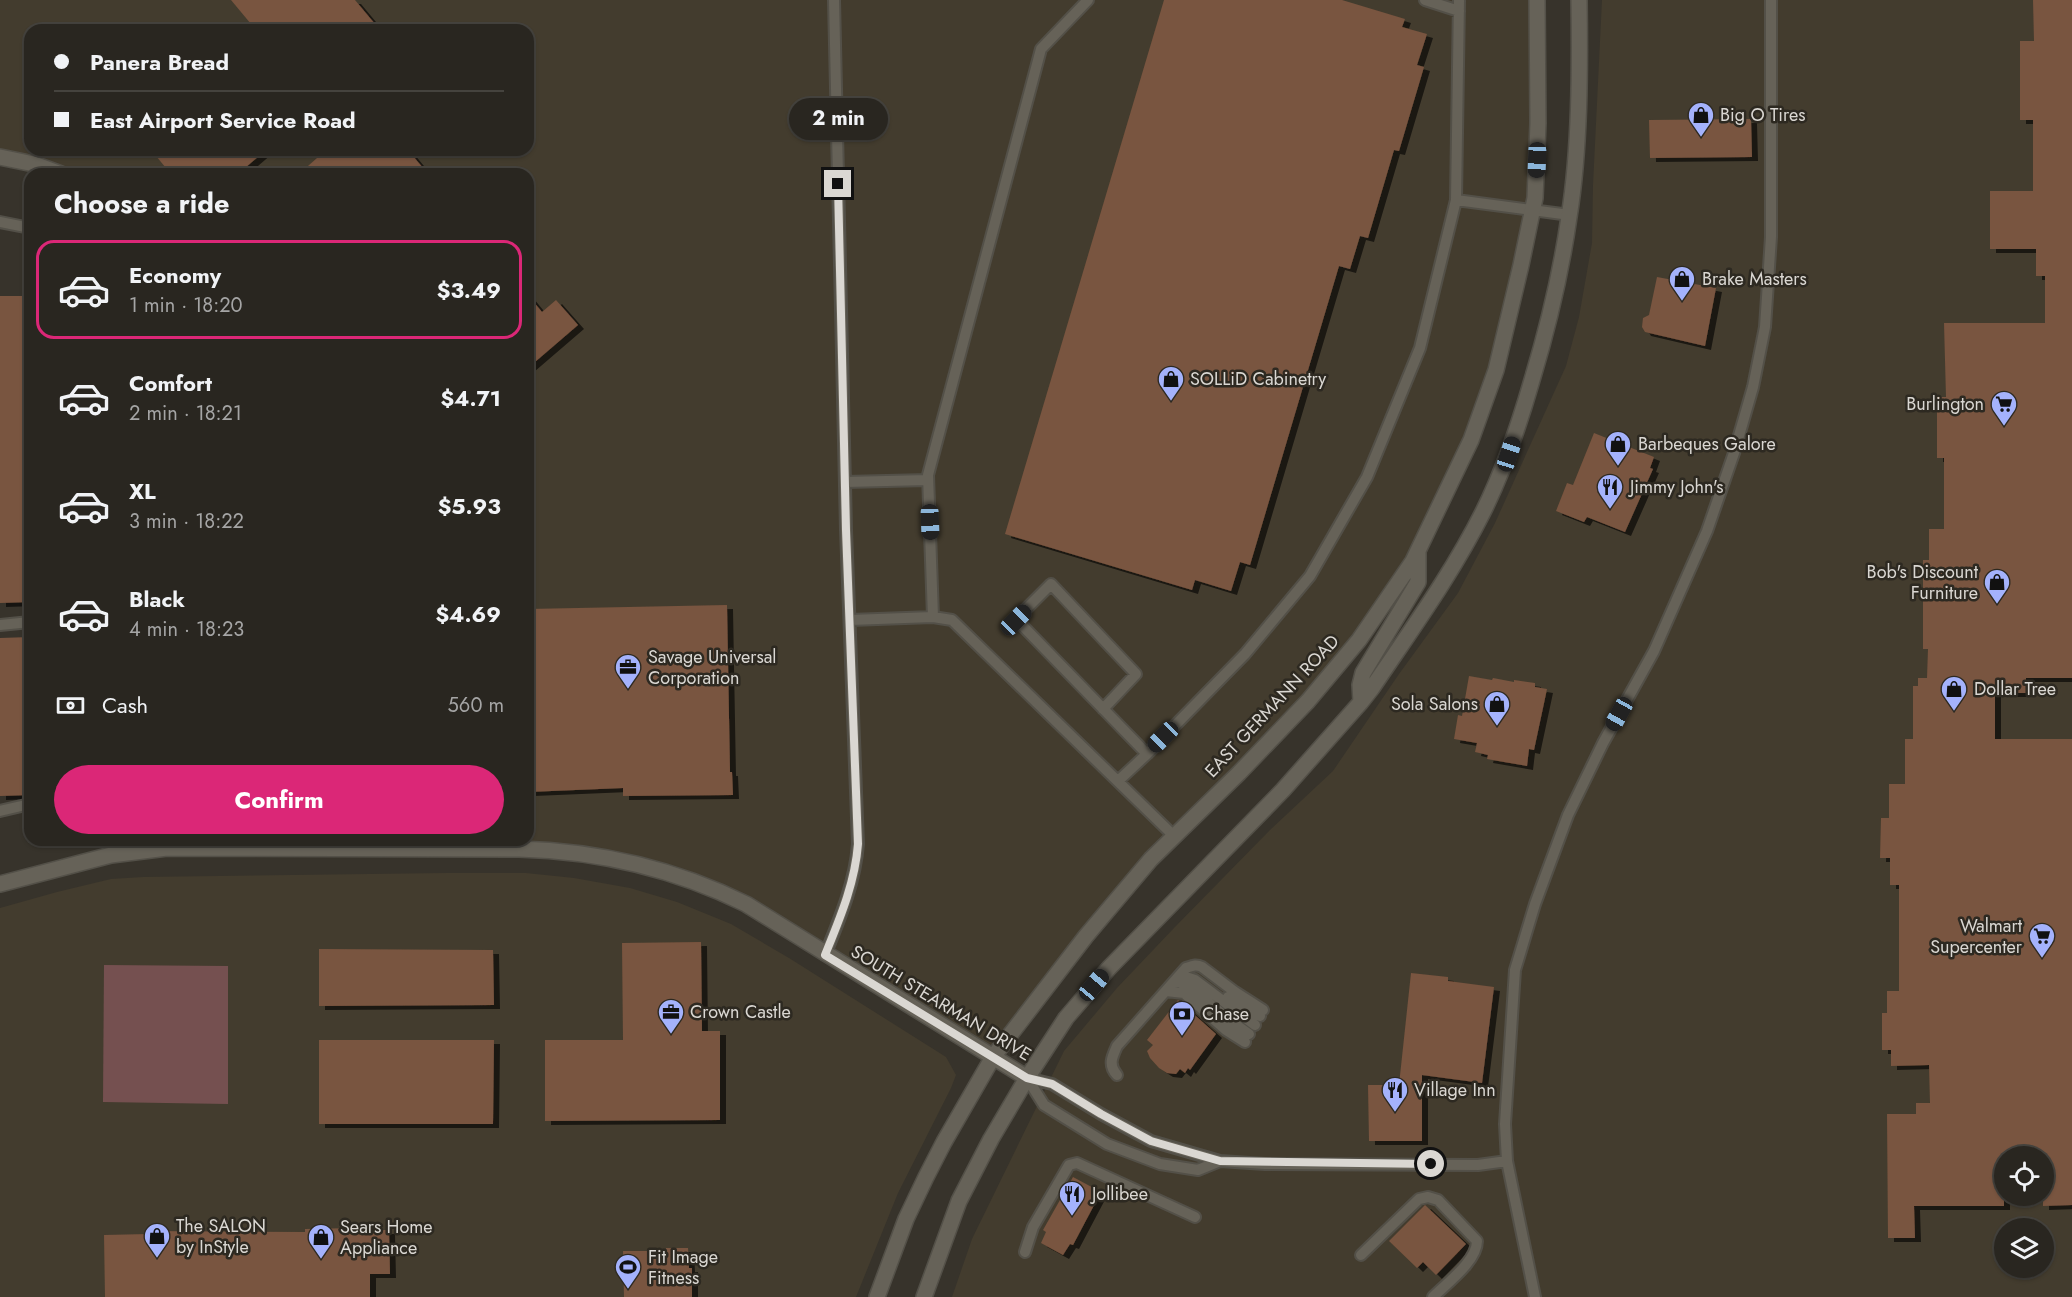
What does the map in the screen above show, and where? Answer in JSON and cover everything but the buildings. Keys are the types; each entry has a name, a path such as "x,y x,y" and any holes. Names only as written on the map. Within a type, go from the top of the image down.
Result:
{"main road":[{"name":"EAST GERMANN ROAD","path":"877,1297 906,1219 926,1177 993,1057 1092,928 1151,859 1239,773 1315,692 1359,640 1418,551 1471,440 1496,370 1535,198 1538,123 1537,0"},
{"path":"924,1297 959,1201 991,1139 1066,1018 1108,968 1283,790 1372,688 1457,561 1484,510 1509,454 1528,396 1551,314 1570,215 1580,46 1579,0"},
{"path":"0,157 45,168"},
{"path":"1360,702 1363,673 1418,582 1418,551"},
{"name":"SOUTH STEARMAN DRIVE","path":"0,884 111,855 157,846"},
{"name":"SOUTH STEARMAN DRIVE","path":"501,846 592,855 633,863 713,888 746,904 1027,1078"}],"lane":[{"path":"825,955 853,879 858,844 845,482 834,0"},
{"path":"933,617 928,474 1041,50 1088,0"},
{"path":"1118,781 1245,654 1310,576 1367,477 1420,348 1456,200 1459,6 1425,0"},
{"path":"1534,1297 1507,1161 1504,1125 1515,970 1535,904 1568,815 1603,743 1654,651 1707,531 1734,453 1753,387 1765,327 1772,237 1771,0"},
{"path":"1456,200 1570,215"},
{"path":"0,222 24,227"},
{"path":"845,482 928,480"},
{"path":"1103,709 1136,674 1108,650 1070,611 1050,584 1016,620 1043,639 1082,679 1103,709 1146,754"},
{"path":"850,620 933,617 952,620 1174,836"},
{"path":"0,625 24,623"},
{"path":"0,811 24,805"},
{"path":"1117,1075 1112,1069 1111,1058 1117,1046 1176,979 1198,964 1235,993 1254,1025"},
{"path":"1176,979 1184,993 1226,1030 1254,1025"},
{"path":"1176,979 1195,980 1254,1025"},
{"name":"SOUTH STEARMAN DRIVE","path":"1027,1078 1044,1105 1107,1144 1160,1164 1198,1170 1220,1161"},
{"name":"SOUTH STEARMAN DRIVE","path":"1027,1078 1052,1084 1151,1141 1220,1161 1276,1164 1478,1165 1507,1161"},
{"path":"1025,1252 1033,1227 1069,1165 1077,1163 1195,1217"},
{"path":"1361,1255 1419,1199 1428,1197 1438,1200 1477,1241 1477,1249 1472,1258 1433,1297"}],"shaded area":[{"path":"0,0 1537,0 1535,198 1496,370 1413,561 1359,640 1151,859 993,1057 779,925 633,863 477,849 477,846 534,846 534,168 39,168 0,157"},
{"path":"1602,0 2072,0 2072,1297 952,1297 972,1239 1064,1051 1117,988 1174,928 1270,830 1333,771 1458,593 1495,523 1566,366 1579,317 1592,243"},
{"path":"526,873 574,878 630,888 677,902 731,924 946,1057 956,1075 898,1193 856,1297 0,1297 0,908 111,879"},
{"path":"104,965 228,966 228,1104 103,1102"}],"place":[{"name":"Big O Tires","path":"1701,138"},
{"name":"Brake Masters","path":"1682,302"},
{"name":"SOLLiD Cabinetry","path":"1171,402"},
{"name":"Burlington","path":"2004,427"},
{"name":"Barbeques Galore","path":"1618,467"},
{"name":"Jimmy John's","path":"1610,510"},
{"name":"Bob's Discount Furniture","path":"1997,605"},
{"name":"Savage Universal Corporation","path":"628,690"},
{"name":"Dollar Tree","path":"1954,712"},
{"name":"Sola Salons","path":"1497,727"},
{"name":"Walmart Supercenter","path":"2042,959"},
{"name":"Crown Castle","path":"671,1035"},
{"name":"Chase","path":"1182,1037"},
{"name":"Village Inn","path":"1395,1113"},
{"name":"Jollibee","path":"1072,1217"},
{"name":"The SALON by InStyle","path":"157,1259"},
{"name":"Sears Home Appliance","path":"321,1260"},
{"name":"Fit Image Fitness","path":"628,1290"}],"route":[{"path":"838,184 846,530 858,844 856,870 825,955 1027,1078 1052,1084 1151,1141 1220,1161 1264,1164 1431,1164"}]}
